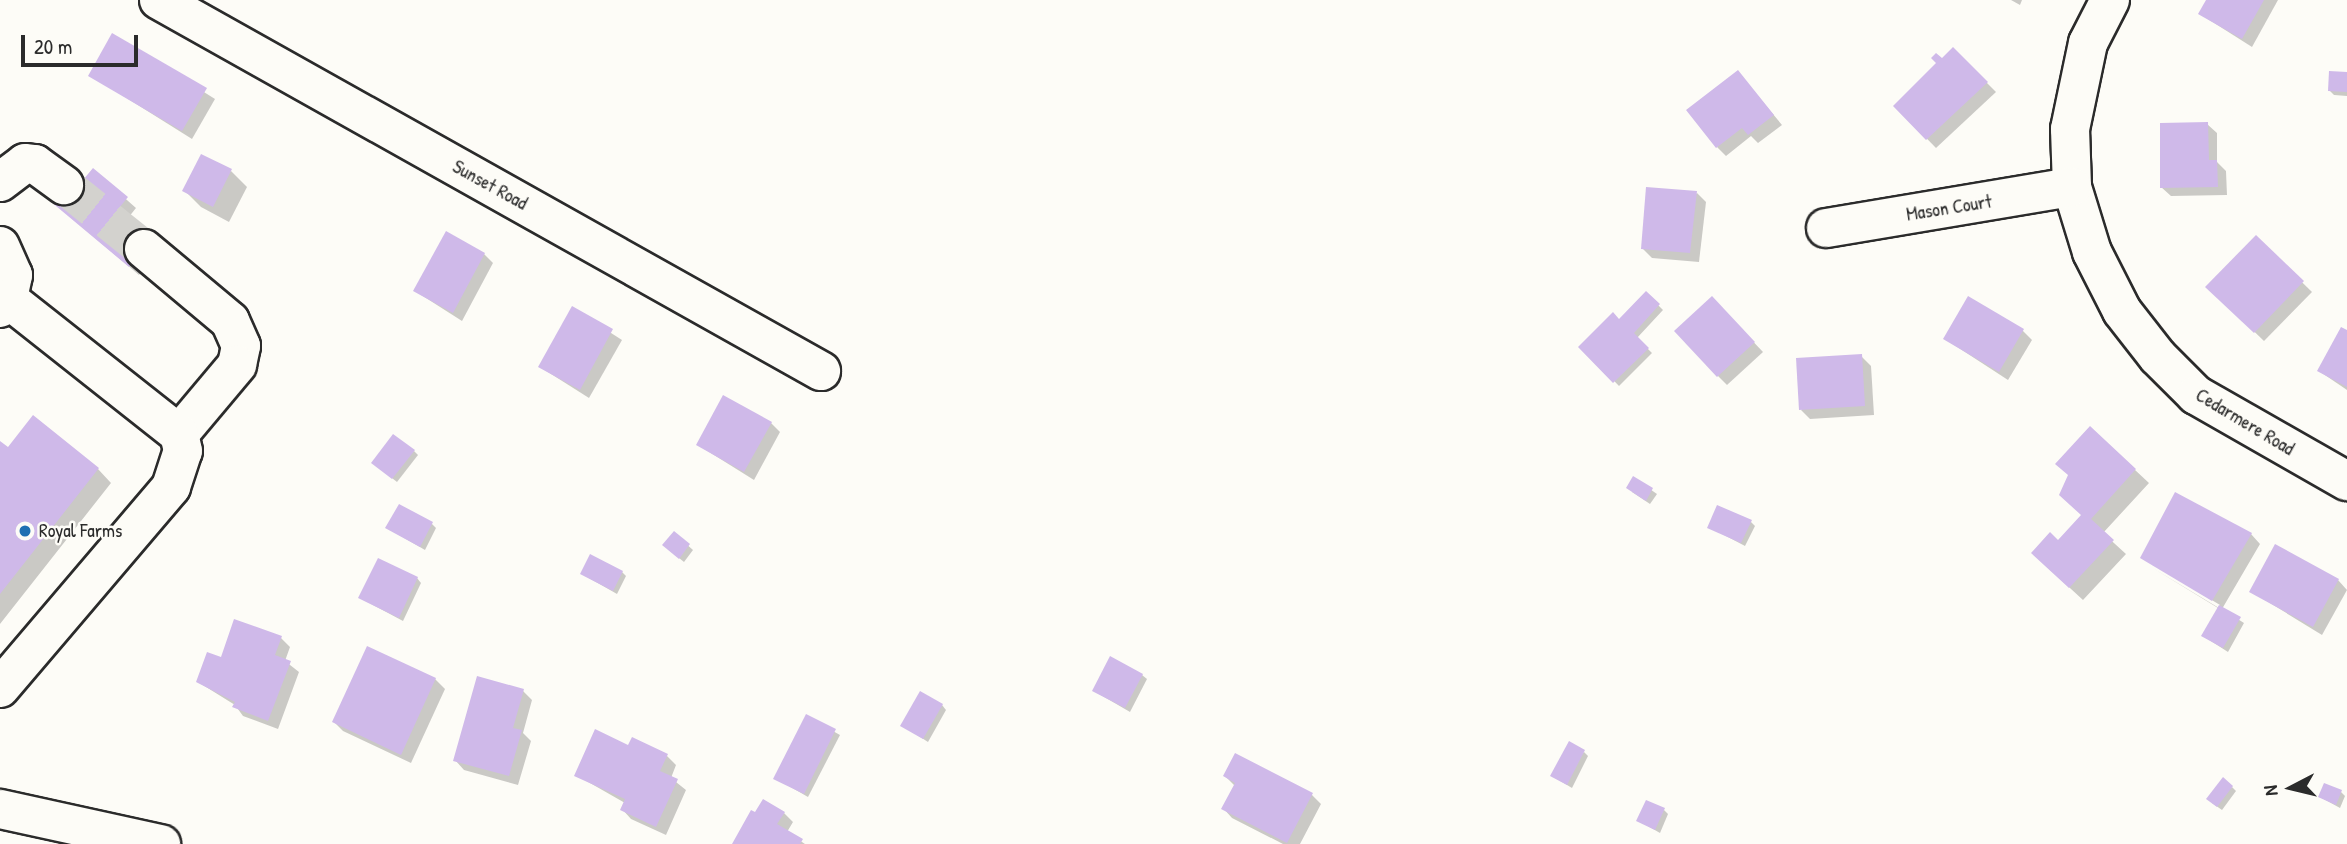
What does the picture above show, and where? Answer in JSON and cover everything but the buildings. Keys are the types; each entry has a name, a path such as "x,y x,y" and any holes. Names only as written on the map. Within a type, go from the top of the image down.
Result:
{"street":[{"name":"Sunset Road","path":"159,0 821,371"},
{"name":"Cedarmere Road","path":"2110,0 2088,43 2070,129 2072,187 2092,253 2122,311 2158,357 2196,395 2347,481"},
{"path":"0,181 25,163 35,164 64,186"},
{"name":"Mason Court","path":"1826,228 2072,187"},
{"path":"0,246 13,275 4,303 179,434"},
{"path":"0,688 172,487 181,468 179,434 237,365 242,346 230,321 144,249"},
{"path":"0,809 161,844"}],"tunnel":[{"path":"64,185 144,249"}],"place":[{"name":"Royal Farms","path":"25,531"}]}
